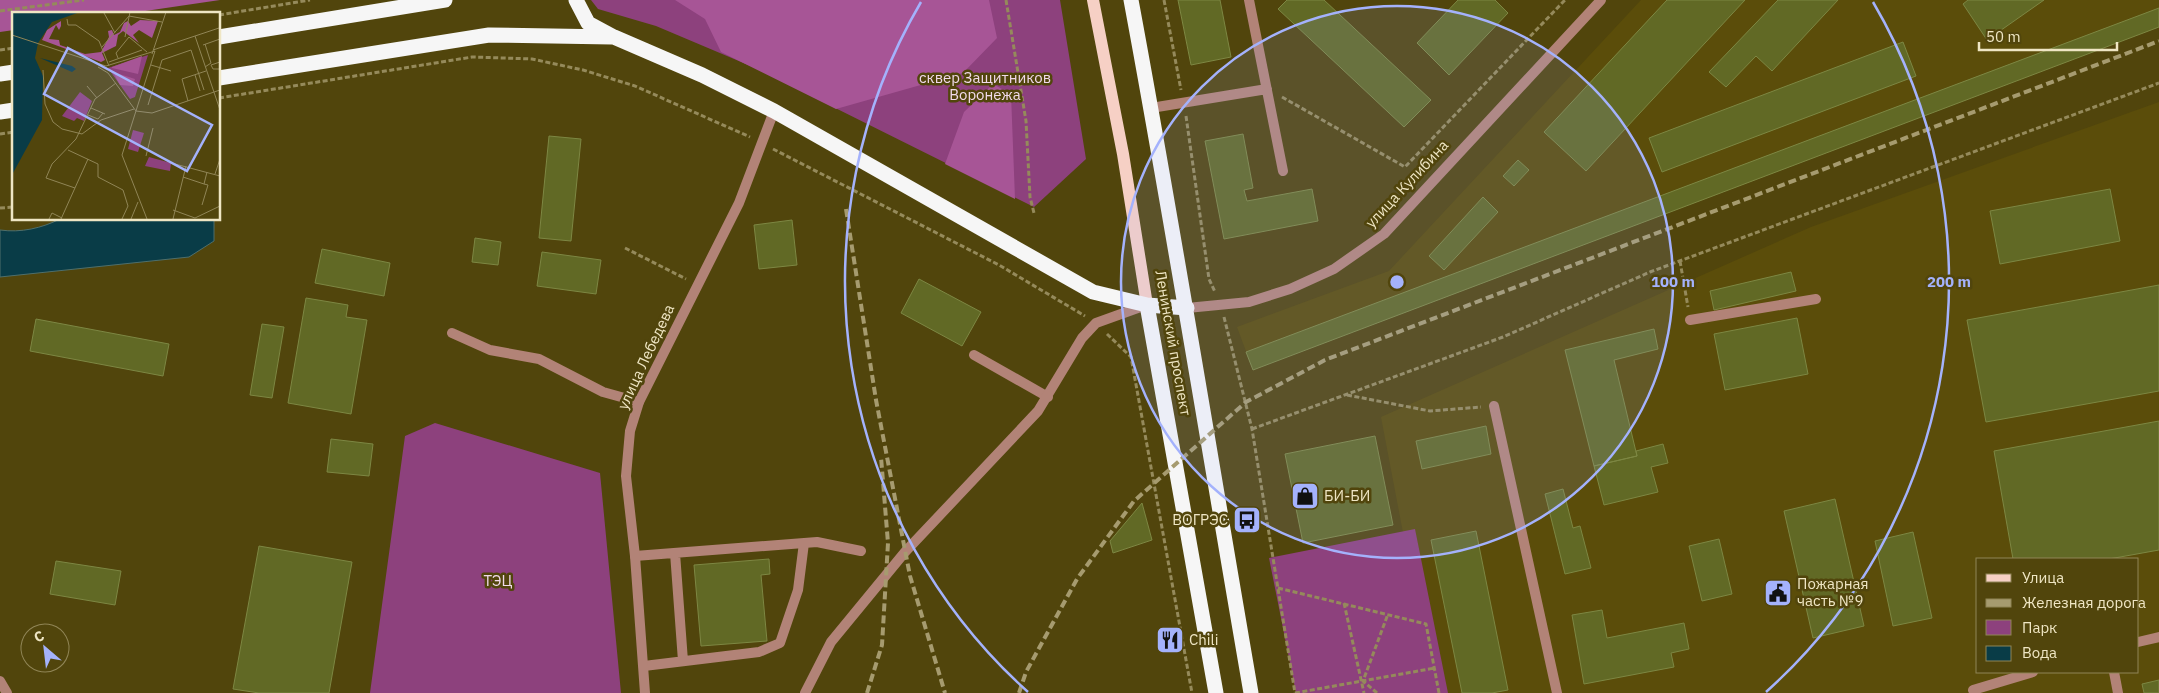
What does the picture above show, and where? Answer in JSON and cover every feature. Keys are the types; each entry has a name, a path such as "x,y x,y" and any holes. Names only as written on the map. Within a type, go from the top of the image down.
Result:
{"highway":[{"path":"220,38 445,0"},
{"path":"576,0 588,22 614,37 702,75 774,111 1094,292 1147,305 1187,308"},
{"name":"Ленинский проспект","path":"1131,0 1187,308 1196,376 1251,693"},
{"path":"220,78 489,35 614,37"},
{"name":"Ленинский проспект","path":"1147,305 1216,693"}],"main road":[{"name":"Ленинский проспект","path":"1093,0 1123,154 1147,305"}],"street":[{"path":"1249,0 1283,171"},
{"name":"улица Кулибина","path":"1187,308 1249,302 1325,273 1357,255 1384,234 1601,0"},
{"path":"1151,108 1267,88"},
{"name":"улица Лебедева","path":"645,693 635,556 626,476 630,431 639,402 739,203 774,111"},
{"path":"1690,320 1816,299"},
{"path":"805,693 832,642 885,576 1038,411 1082,338 1096,323 1147,305"},
{"path":"452,333 490,350 539,359 603,392 639,402"},
{"path":"974,355 1048,397"},
{"path":"1494,406 1557,693"},
{"path":"635,556 817,542 861,551"},
{"path":"644,666 759,652 780,643 798,590 804,543"},
{"path":"675,553 683,661"},
{"path":"2139,642 2159,638"},
{"path":"1973,690 2030,673"},
{"path":"2114,673 2118,693"},
{"path":"0,680 7,693"}],"path":[{"path":"0,11 84,0"},
{"path":"220,15 310,0"},
{"path":"1006,0 1026,121 1030,197 1034,213"},
{"path":"1164,0 1184,103 1210,279 1220,304 1252,429 1295,693 1435,668"},
{"path":"1267,88 1405,167 1565,0"},
{"path":"220,98 472,58 532,59 583,70 634,86 762,143 999,265 1096,323 1131,357 1192,693"},
{"path":"1252,429 1504,337 1680,261 2159,83"},
{"path":"626,248 697,285"},
{"path":"1680,261 1690,320"},
{"path":"1346,395 1430,411 1494,406"},
{"path":"1278,588 1344,602 1426,624 1439,693"},
{"path":"1344,602 1363,681 1364,693"},
{"path":"1363,681 1388,614"},
{"path":"1363,681 1378,693"}],"shaded area":[{"path":"0,0 220,0 139,12 12,12 12,30 0,32"},
{"path":"675,0 989,0 997,38 963,73 836,109 721,52 705,19"},
{"path":"1641,0 2159,0 2159,27 1253,370 1237,327 1389,271"},
{"path":"993,84 1011,94 1015,199 945,164 964,112"},
{"path":"2159,102 2159,693 1295,693 1272,569 1405,543 1381,417 1811,227"}],"green space":[{"name":"сквер Защитников Воронежа","path":"591,0 1060,0 1086,159 1034,207 753,67 656,26 598,9"},
{"name":"ТЭЦ","path":"435,423 600,473 621,693 370,693 405,436"},
{"path":"1415,529 1448,693 1296,693 1269,558"}],"water":[{"path":"58,220 214,220 214,241 189,257 0,277 0,230 16,231 46,225"}],"building":[{"path":"1178,0 1220,0 1231,57 1191,65"},
{"path":"1287,0 1324,0 1431,100 1404,127 1278,9"},
{"path":"1458,0 1495,0 1508,13 1449,75 1417,43"},
{"path":"1667,0 1745,0 1586,171 1544,132"},
{"path":"1778,0 1838,0 1772,71 1756,56 1726,87 1709,72"},
{"path":"1968,0 2044,0 1987,40 1963,4"},
{"path":"2159,8 2159,27 1253,370 1246,352"},
{"path":"1903,42 1916,76 1662,172 1649,138"},
{"path":"1243,134 1253,188 1244,190 1247,201 1312,189 1318,221 1224,239 1205,141"},
{"path":"549,136 581,139 571,241 539,238"},
{"path":"1518,160 1529,170 1514,186 1503,176"},
{"path":"2110,189 2120,241 2000,264 1990,211"},
{"path":"1483,197 1498,212 1444,270 1429,256"},
{"path":"792,220 797,265 759,269 754,225"},
{"path":"475,238 501,242 498,265 472,262"},
{"path":"322,249 390,263 384,296 315,283"},
{"path":"542,252 601,260 596,294 537,286"},
{"path":"1791,272 1796,291 1714,310 1710,291"},
{"path":"919,279 981,312 962,346 901,313"},
{"path":"2159,285 2159,391 1986,422 1967,320"},
{"path":"306,298 348,305 346,317 367,320 351,414 288,403"},
{"path":"1797,318 1808,374 1725,390 1714,334"},
{"path":"36,319 169,344 163,376 30,351"},
{"path":"262,324 284,327 272,398 250,395"},
{"path":"1654,329 1658,349 1614,360 1637,456 1594,466 1565,350"},
{"path":"2159,421 2159,550 2115,558 2013,558 1994,451"},
{"path":"1486,426 1491,454 1422,469 1416,441"},
{"path":"1375,436 1393,525 1303,543 1285,454"},
{"path":"331,439 373,444 369,476 327,472"},
{"path":"1663,444 1668,463 1651,467 1658,492 1604,505 1594,466 1637,456 1636,451"},
{"path":"1563,489 1573,528 1580,526 1591,568 1565,574 1545,494"},
{"path":"1835,499 1864,626 1813,638 1784,511"},
{"path":"1142,503 1152,540 1113,553 1110,541"},
{"path":"1476,531 1508,690 1492,693 1462,693 1431,540"},
{"path":"1913,532 1932,618 1893,626 1875,541"},
{"path":"1719,539 1732,594 1702,601 1689,546"},
{"path":"259,546 352,562 329,693 259,693 233,689"},
{"path":"769,559 770,574 761,575 767,641 701,646 694,565"},
{"path":"56,561 121,571 115,605 50,594"},
{"path":"1602,610 1607,638 1684,623 1689,649 1671,653 1674,667 1584,684 1572,615"},
{"path":"2159,680 2159,693 2144,693 2142,684"}],"railway":[{"path":"1019,693 1026,672 1077,579 1134,501 1246,402 1325,360 2159,41"},
{"path":"846,209 876,400 910,576 945,693"},
{"path":"867,693 882,645 888,543 881,457"}],"place":[{"name":"БИ-БИ","path":"1305,496"},
{"name":"ВОГРЭС","path":"1247,520"},
{"name":"Пожарная часть №9","path":"1778,593"},
{"name":"Chili","path":"1170,640"}]}
